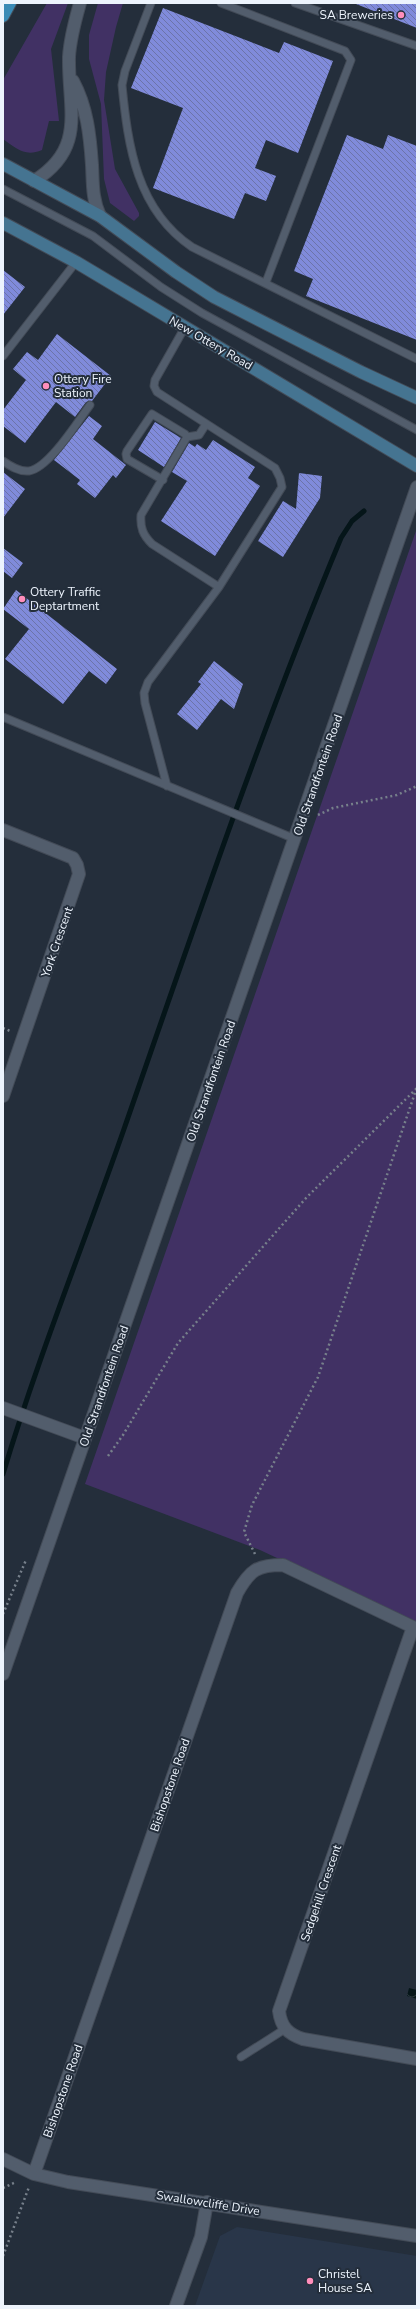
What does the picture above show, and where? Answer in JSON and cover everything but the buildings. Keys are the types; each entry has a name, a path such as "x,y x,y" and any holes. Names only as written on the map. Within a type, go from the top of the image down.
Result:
{"main road":[{"path":"3,16 10,3"},
{"path":"3,164 100,216 176,272 214,297 305,344 417,398"},
{"name":"New Ottery Road","path":"3,223 76,262 330,412 417,466"}],"street":[{"path":"34,181 49,172 60,160 70,133 70,45 80,3"},
{"path":"71,78 85,108 89,134 93,195 100,216"},
{"name":"Old Strandfontein Road","path":"3,1674 417,487"},
{"name":"York Crescent","path":"3,830 64,853 72,858 77,865 79,874 3,1096"},
{"path":"3,1408 85,1438"},
{"path":"260,1566 283,1565 297,1570 415,1628"},
{"name":"Bishopstone Road","path":"34,2174 237,1593 252,1571 260,1566"},
{"name":"Sedgehill Crescent","path":"285,2029 280,2022 279,2011 415,1628"},
{"path":"285,2029 292,2035 303,2039 417,2059"},
{"name":"Swallowcliffe Drive","path":"3,2159 34,2174 68,2182 207,2202 417,2236"},
{"path":"176,2306 201,2236 207,2202"}],"lane":[{"path":"151,3 125,71 122,85 139,180 161,221 177,237 192,247 266,282 417,359"},
{"path":"221,3 345,52 351,60 266,282"},
{"path":"295,3 417,46"},
{"path":"3,189 93,236 161,287 202,313 417,430"},
{"path":"3,356 76,262"},
{"path":"167,786 145,703 144,693 148,682 219,587 278,496 282,487 280,478 275,468 157,392 154,386 155,380 185,327"},
{"path":"3,461 18,469 28,471 38,467 48,459 90,405"},
{"path":"163,480 128,459 126,454 127,451 152,414 185,434 187,437"},
{"path":"187,437 199,435 206,424"},
{"path":"187,437 141,515 140,524 144,536 152,544 219,587"},
{"path":"3,716 295,840"},
{"path":"241,2057 285,2029"}],"path":[{"path":"317,816 333,808 397,795 417,786"},
{"path":"108,1456 123,1435 178,1343 306,1198 416,1089"},
{"path":"260,1566 244,1532 252,1505 318,1377 416,1089"},
{"path":"3,2256 34,2174"}],"shaded area":[{"path":"47,3 68,3 51,49 59,121 49,121 42,150 31,153 17,149 3,139 3,80"},
{"path":"98,3 123,3 106,72 104,100 115,169 139,213 139,216 134,221 110,203 104,179 101,104 89,59 89,35"},
{"path":"417,528 417,1624 260,1550 85,1484"},
{"name":"Christel House SA","path":"237,2227 417,2256 417,2306 195,2306 220,2236"}],"water":[{"path":"409,1988 417,1990 417,1999 407,1996"}],"waterway":[{"path":"3,1474 46,1344 109,1172 255,758 311,611 341,538 352,521 364,511"}],"place":[{"name":"SA Breweries","path":"401,15"},
{"name":"Ottery Fire Station","path":"46,386"},
{"name":"Ottery Traffic Deptartment","path":"22,599"},
{"name":"Christel House SA","path":"310,2281"}]}
